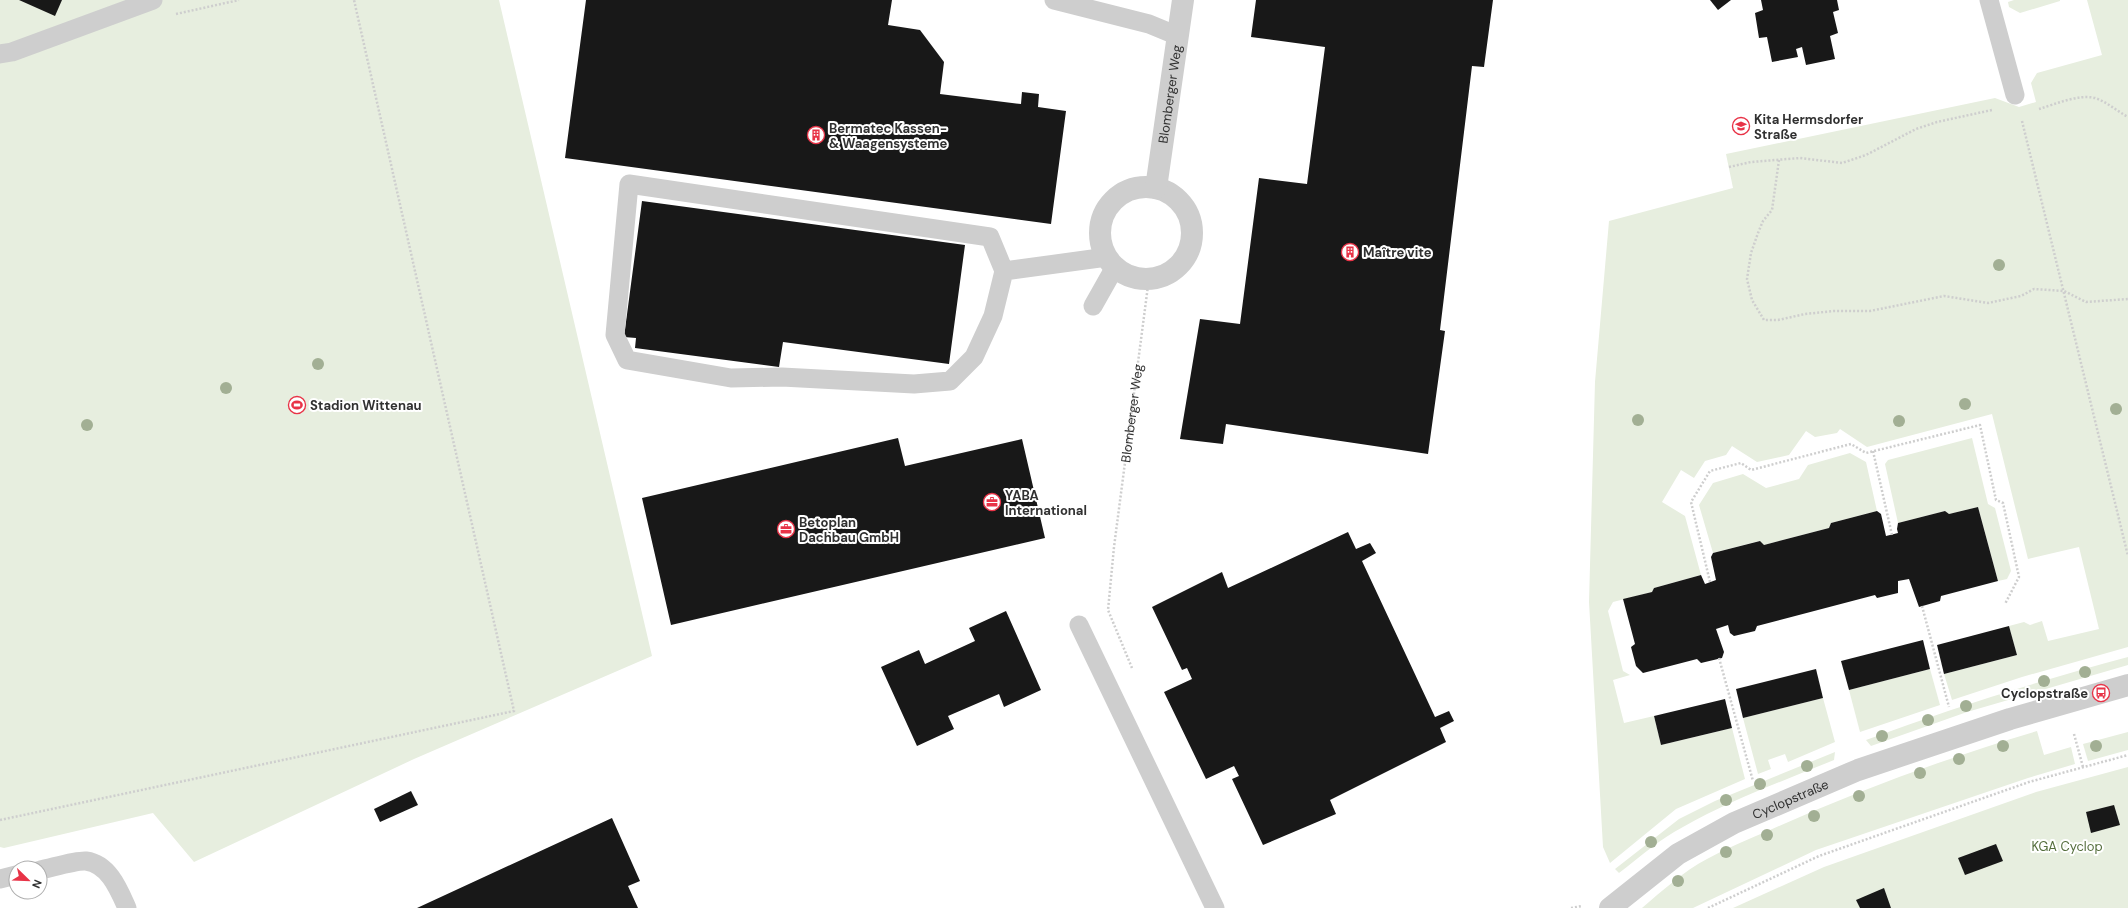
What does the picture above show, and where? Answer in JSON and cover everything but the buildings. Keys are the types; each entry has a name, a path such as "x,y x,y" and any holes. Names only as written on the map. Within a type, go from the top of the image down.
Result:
{"street":[{"name":"Blomberger Weg","path":"1156,188 1182,0"},
{"path":"1140,187 1156,188 1169,193 1180,202 1188,215 1191,229 1190,243 1185,256 1175,267 1163,275 1149,278 1137,278 1125,274 1111,262 1101,243 1100,228 1104,213 1114,200 1126,191 1140,187"},
{"name":"Cyclopstraße","path":"1610,908 1678,854 1734,823 1858,770 2010,719 2128,686"}],"lane":[{"path":"0,54 12,52 153,0"},
{"path":"1054,0 1149,24 1178,36"},
{"path":"1989,0 2017,101"},
{"path":"629,184 990,237 1004,271 993,316 974,357 950,381 914,384 782,377 731,378 626,360 615,335 629,184"},
{"path":"1004,271 1111,262 1093,306"},
{"path":"1079,625 1215,908"},
{"path":"48,868 86,861 100,867 109,875 127,908"}],"path":[{"path":"0,820 514,711 354,0"},
{"path":"1729,167 1751,162 1800,158 1842,163 1866,155 1916,129 2003,107 2017,101 2039,109 2082,97 2095,98 2128,117"},
{"path":"2017,101 2128,556"},
{"path":"1779,160 1772,210 1762,221 1758,232 1751,253 1747,279 1752,300 1764,320 1778,320 1805,314 1834,311 1870,311 1944,296 1988,303 2021,296 2034,289 2064,291 2086,302 2107,302 2128,299"},
{"name":"Blomberger Weg","path":"1114,547 1149,278"},
{"path":"1710,582 1691,502 1710,471 1741,463 1751,470 1851,444 1866,453 1980,425 1996,500 2003,503 2019,577 2005,604"},
{"path":"1873,451 1892,535"},
{"path":"1922,606 1949,706"},
{"path":"1719,658 1753,781"},
{"path":"2074,734 2083,767"},
{"path":"1708,908 1820,856 2029,782 2128,755"}],"green space":[{"name":"Stadion Wittenau","path":"0,0 499,0 652,656 414,759 194,862 153,813 4,848 0,847"},
{"path":"2014,0 2060,1 2020,13 2009,7 2008,2"},
{"path":"2087,0 2128,0 2128,647 2022,677 1952,700 1944,674 2017,655 2009,626 2024,622 2030,625 2042,621 2048,641 2099,629 2079,547 2028,559 1992,414 1867,447 1840,429 1837,433 1815,437 1806,431 1789,455 1757,462 1732,446 1726,455 1705,461 1694,478 1681,470 1662,502 1685,516 1701,575 1654,588 1652,592 1613,602 1608,611 1623,671 1630,675 1613,680 1624,723 1654,716 1661,745 1732,728 1745,779 1676,809 1610,863 1603,847 1589,602 1595,382 1609,221 1733,188 1726,154 1995,98 2019,107 2036,102 2031,83 2037,73 2102,55"},
{"path":"1972,438 1988,504 1995,508 2011,571 2007,579 1998,581 1978,507 1949,514 1945,511 1898,523 1885,464 1888,460"},
{"path":"1850,453 1866,462 1877,511 1831,523 1829,528 1764,545 1759,541 1713,553 1699,505 1713,483 1743,474 1766,488 1799,479 1808,465"},
{"path":"2128,657 2128,665 1967,712 1871,746 1866,740 1996,696"},
{"path":"1930,669 1940,705 1860,732 1849,690"},
{"path":"1823,698 1835,742 1788,762 1785,754 1768,760 1771,769 1758,774 1743,718"},
{"path":"2037,731 2044,755 2071,747 2075,764 2028,778 1816,850 1693,908 1642,908 1690,869 1738,844 1836,802 1902,776 1969,752"},
{"path":"2128,732 2128,750 2088,761 2083,744"},
{"path":"1835,752 1834,760 1757,791 1701,817 1666,837 1619,873 1615,869 1679,819 1715,801"},
{"name":"KGA Cyclop","path":"2128,767 2128,908 1733,908 1824,867 2036,792"}],"place":[{"name":"Kita Hermsdorfer Straße","path":"1741,126"},
{"name":"Bermatec Kassen- & Waagensysteme","path":"816,135"},
{"name":"Maître vite","path":"1350,252"},
{"name":"Stadion Wittenau","path":"297,405"},
{"name":"YABA International","path":"992,502"},
{"name":"Betoplan Dachbau GmbH","path":"786,529"},
{"name":"Cyclopstraße","path":"2101,693"}]}
